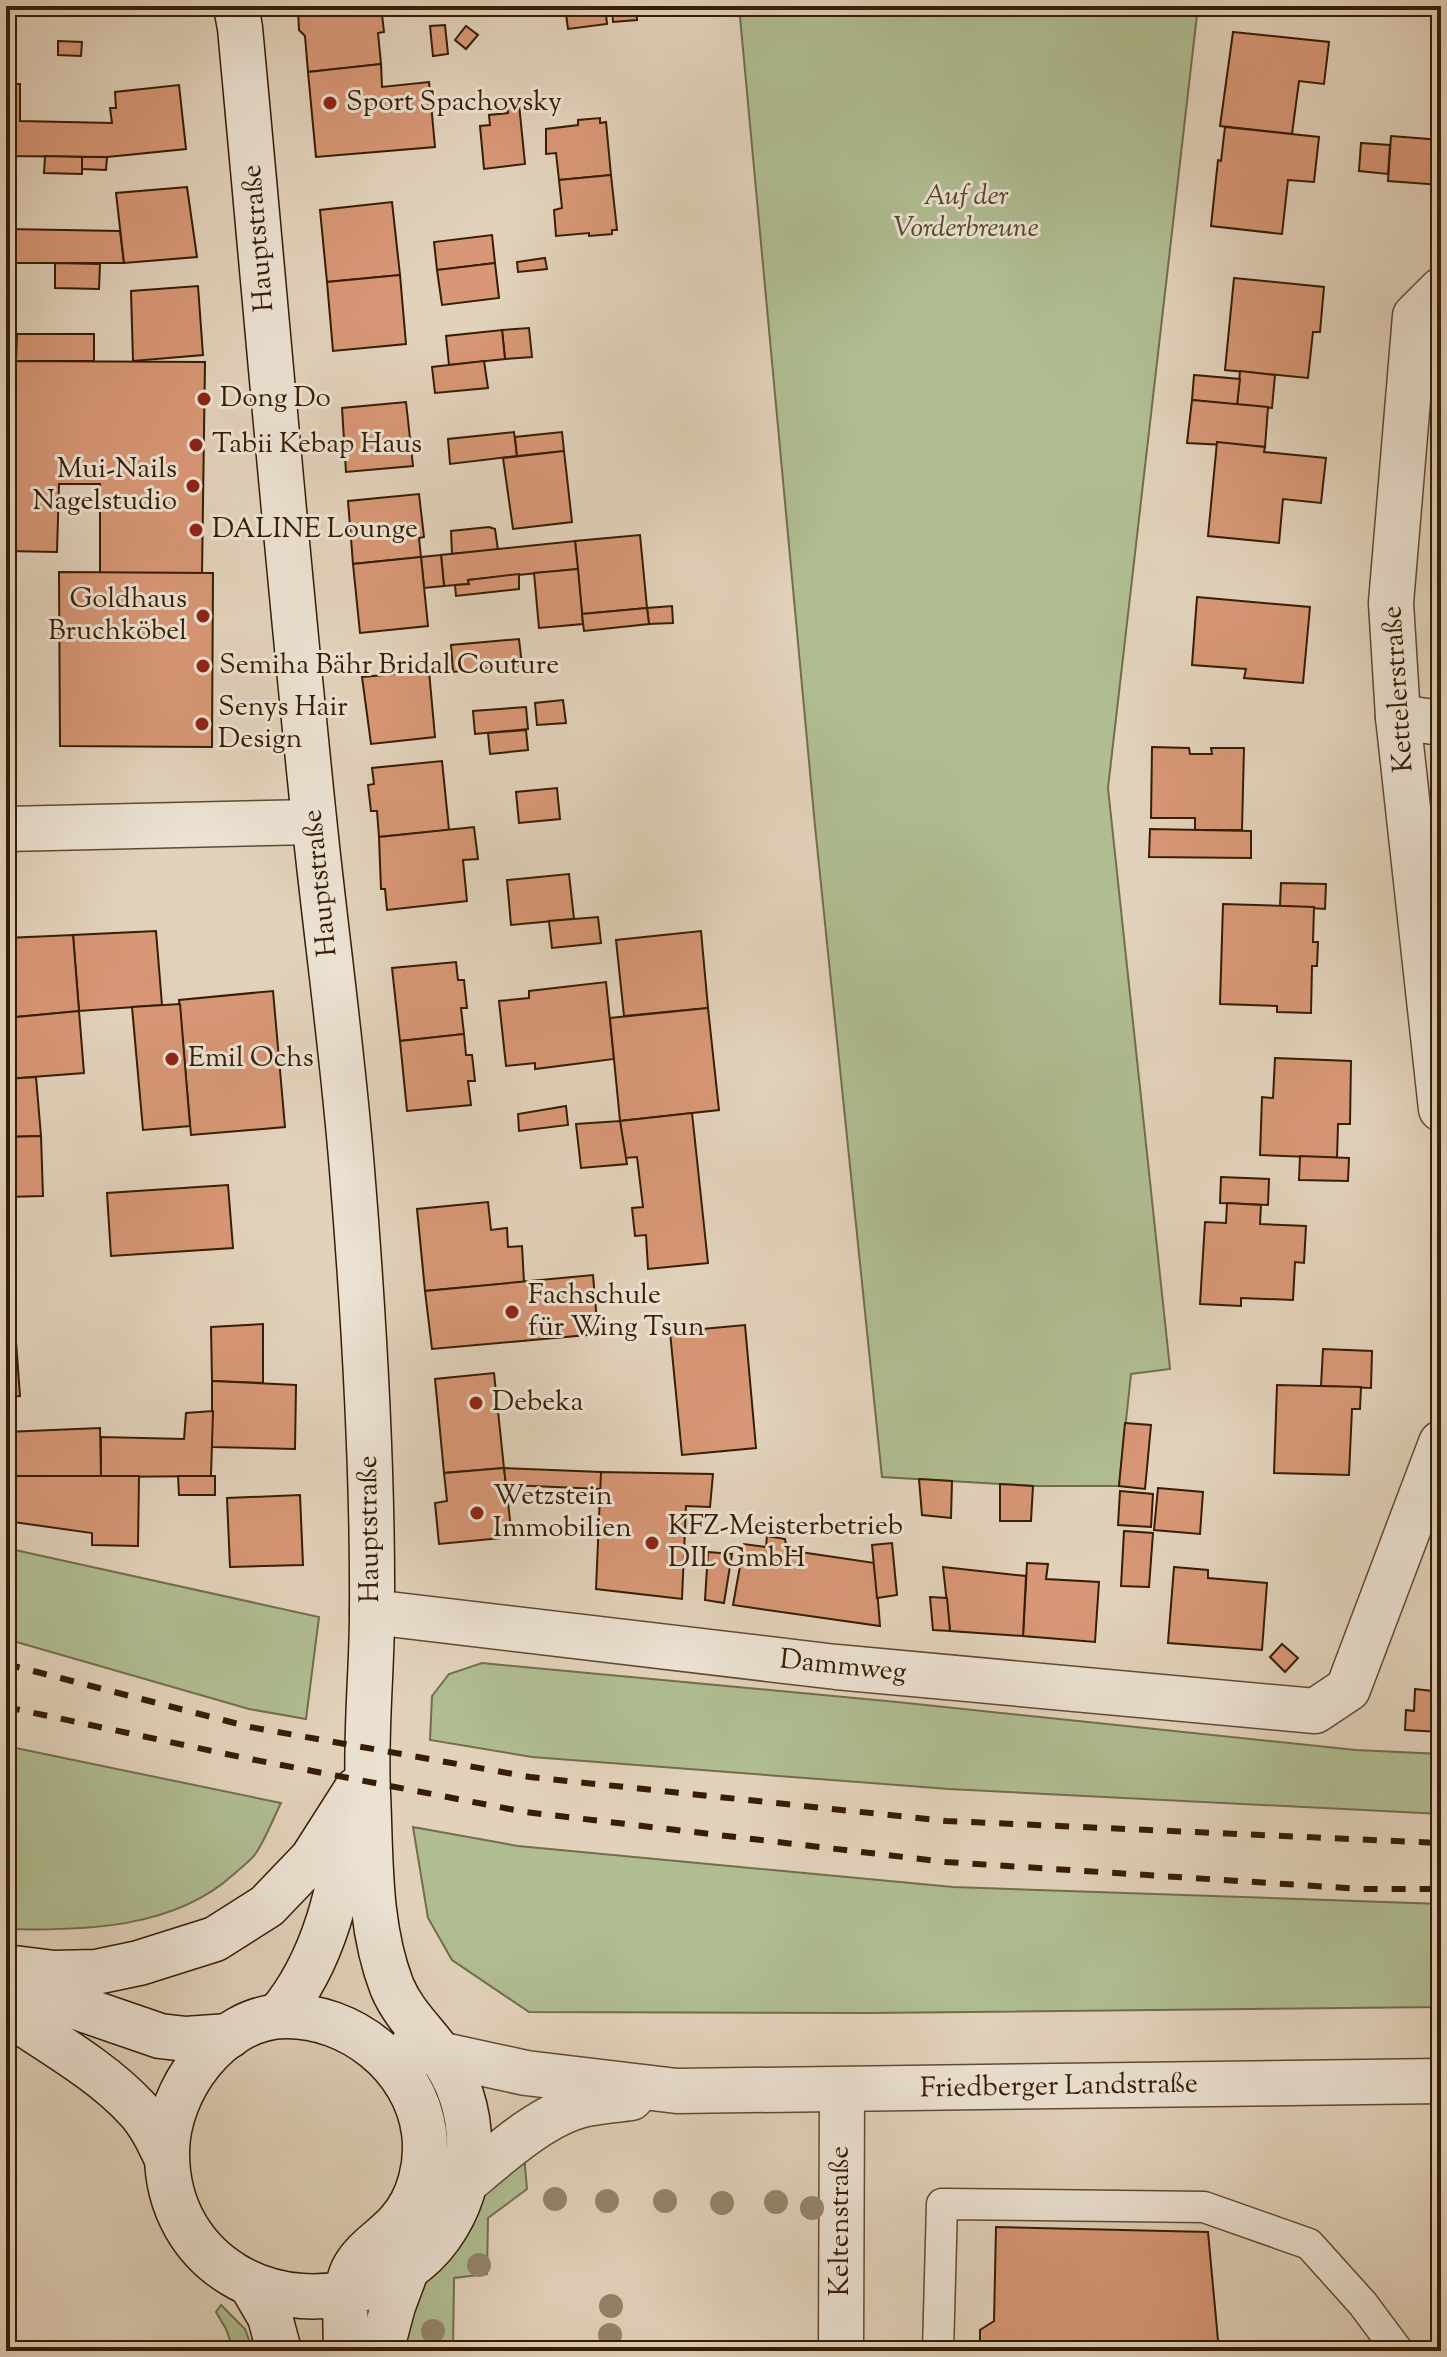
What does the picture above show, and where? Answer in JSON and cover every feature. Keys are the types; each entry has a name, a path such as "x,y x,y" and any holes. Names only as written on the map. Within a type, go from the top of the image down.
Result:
{"main road":[{"name":"Hauptstraße","path":"236,6 314,822 352,1164 368,1421 372,1612 361,1776 343,1868 308,1974 296,1995 278,2016"},
{"name":"Kettelerstraße","path":"1428,303 1391,603 1398,717 1441,1109"},
{"path":"1398,717 1441,723"},
{"path":"6,829 314,822"},
{"name":"Dammweg","path":"372,1612 836,1667 1315,1711 1348,1689 1441,1443"},
{"name":"Hauptstraße","path":"361,1776 377,1942 394,1993 407,2015 441,2055"},
{"path":"6,1967 54,1973 96,1972 191,1949 215,1939 267,1906 312,1859 361,1776"},
{"name":"Friedberger Landstraße","path":"6,1983 160,2036 186,2039 229,2036"},
{"name":"Friedberger Landstraße","path":"6,2012 93,2072 137,2108 152,2127 166,2157"},
{"name":"Friedberger Landstraße","path":"252,2286 207,2255 190,2234 177,2210 166,2157 168,2129 176,2102 190,2076 208,2054 229,2036 252,2024 278,2016 315,2020 361,2037 526,2073 677,2091 1441,2081"},
{"name":"Friedberger Landstraße","path":"346,2295 351,2274 360,2258 400,2221 413,2202 424,2167 425,2135 419,2110 406,2082 389,2060 361,2037"},
{"name":"Friedberger Landstraße","path":"346,2295 406,2271 427,2253 444,2232 457,2208 466,2182 470,2156 469,2129 454,2077 441,2055"},
{"name":"Keltenstraße","path":"841,2351 842,2090"},
{"name":"Friedberger Landstraße","path":"466,2182 534,2128 584,2104 677,2091"},
{"path":"381,2351 406,2271"},
{"path":"252,2286 284,2295 346,2295 346,2351"},
{"path":"252,2286 270,2317 279,2351"}],"lane":[{"path":"938,2351 942,2204 1204,2207 1309,2244 1363,2304 1398,2351"}],"green space":[{"name":"Auf der Vorderbreune","path":"739,6 1198,6 1108,788 1170,1369 1131,1374 1119,1486 1033,1486 882,1477 815,826"},
{"path":"6,1548 319,1617 306,1719 249,1709 6,1639"},
{"path":"482,1663 1356,1750 1441,1754 1441,1814 949,1789 532,1757 430,1740 432,1696 449,1674"},
{"path":"6,1746 281,1803 251,1859 210,1892 184,1906 156,1916 96,1927 6,1929"},
{"path":"413,1827 518,1846 953,1887 1441,1904 1441,2007 871,2013 529,2012 452,1960 428,1918"},
{"path":"524,2155 527,2189 488,2218 487,2274 454,2278 453,2351 393,2351 407,2303 473,2205"},
{"path":"221,2305 245,2329 253,2351 234,2351 216,2312"}],"building":[{"path":"302,6 381,6 384,32 378,33 381,64 308,72 305,36 299,30 298,10"},
{"path":"605,6 607,24 568,29 565,7"},
{"path":"612,6 636,6 637,20 613,22"},
{"path":"445,25 448,54 433,56 430,26"},
{"path":"466,26 478,35 466,49 455,40"},
{"path":"1233,32 1329,42 1324,84 1299,81 1292,134 1220,126"},
{"path":"58,41 82,42 81,56 58,55"},
{"path":"381,64 382,87 429,82 435,147 316,157 308,72"},
{"path":"6,84 20,84 20,121 112,123 110,108 116,108 115,92 179,85 186,149 107,157 6,156"},
{"path":"519,104 525,164 484,169 480,126 490,125 489,115 508,113 507,105"},
{"path":"600,118 600,123 606,122 611,175 559,180 556,153 546,154 546,129 578,125 578,120"},
{"path":"1225,127 1319,137 1314,182 1288,180 1282,234 1211,226"},
{"path":"1391,136 1441,140 1441,185 1388,181"},
{"path":"1361,143 1390,145 1388,174 1359,171"},
{"path":"45,156 82,157 82,174 44,173"},
{"path":"82,157 107,157 106,170 82,169"},
{"path":"6,158 7,229 120,231 124,263 6,263"},
{"path":"611,175 617,230 612,230 612,234 556,236 554,210 562,208 559,180"},
{"path":"187,187 197,257 124,263 116,193"},
{"path":"392,202 400,275 327,282 320,210"},
{"path":"492,235 495,263 437,270 434,242"},
{"path":"545,258 547,269 518,272 517,262"},
{"path":"55,263 100,264 99,289 55,288"},
{"path":"495,263 499,298 442,305 437,270"},
{"path":"400,275 406,344 333,351 327,282"},
{"path":"1234,278 1324,287 1320,332 1313,332 1308,378 1225,370"},
{"path":"198,286 203,355 133,361 131,291"},
{"path":"529,328 532,357 505,359 502,330"},
{"path":"502,330 505,359 449,365 446,336"},
{"path":"6,334 17,334 16,361 6,361"},
{"path":"17,334 94,334 94,361 16,361"},
{"path":"6,361 205,362 202,574 100,573 100,484 59,484 57,552 6,551"},
{"path":"484,361 488,388 435,393 432,367"},
{"path":"1240,371 1275,375 1272,408 1237,405"},
{"path":"1194,375 1240,379 1237,405 1192,400"},
{"path":"1192,400 1268,407 1265,447 1187,443"},
{"path":"406,402 413,466 346,472 342,408"},
{"path":"514,432 517,456 450,464 448,439"},
{"path":"562,432 564,451 517,456 515,437"},
{"path":"1217,442 1265,447 1264,452 1326,458 1321,503 1283,499 1279,543 1208,536"},
{"path":"564,451 572,522 513,529 503,458"},
{"path":"419,494 424,537 419,538 421,557 353,564 348,501"},
{"path":"495,529 498,550 452,554 451,531"},
{"path":"640,535 647,608 582,614 575,541"},
{"path":"575,541 578,569 468,580 469,584 444,586 441,555"},
{"path":"441,555 444,586 424,588 421,557"},
{"path":"421,557 428,626 360,633 353,564"},
{"path":"578,569 583,624 539,628 534,573"},
{"path":"59,572 213,573 212,747 60,746"},
{"path":"519,574 519,589 456,596 455,585 469,584 468,580"},
{"path":"1197,597 1310,607 1303,683 1244,678 1246,669 1192,665"},
{"path":"672,606 673,623 649,624 647,608"},
{"path":"647,608 649,624 584,631 582,614"},
{"path":"519,639 522,665 453,672 451,645"},
{"path":"429,671 435,737 371,744 362,677"},
{"path":"563,700 566,723 537,725 535,703"},
{"path":"526,707 528,729 475,734 473,711"},
{"path":"526,730 528,750 490,754 488,733"},
{"path":"1152,747 1189,748 1190,754 1212,754 1211,748 1244,748 1242,830 1195,830 1195,818 1151,818"},
{"path":"442,761 449,830 379,837 377,811 371,811 368,785 374,784 372,768"},
{"path":"557,788 560,819 519,823 516,792"},
{"path":"474,827 478,859 463,860 467,901 387,910 385,889 381,889 379,837"},
{"path":"1150,829 1251,831 1251,858 1149,857"},
{"path":"569,874 574,919 511,925 507,880"},
{"path":"1281,883 1326,884 1325,909 1280,906"},
{"path":"1223,904 1314,907 1313,942 1318,942 1317,966 1312,966 1311,1013 1277,1012 1277,1006 1220,1004"},
{"path":"598,917 601,943 552,948 549,921"},
{"path":"156,931 162,1005 79,1011 73,935"},
{"path":"701,931 708,1008 624,1016 616,940"},
{"path":"73,935 79,1011 6,1018 6,938"},
{"path":"456,962 458,980 464,980 467,1008 461,1008 464,1034 400,1041 392,968"},
{"path":"606,982 614,1059 535,1069 535,1063 506,1066 499,1001 529,998 529,991"},
{"path":"273,991 285,1127 191,1135 179,1000"},
{"path":"180,1004 190,1126 143,1130 132,1007"},
{"path":"708,1008 719,1110 620,1121 610,1018"},
{"path":"79,1011 84,1073 6,1079 6,1018"},
{"path":"464,1034 466,1055 472,1055 475,1081 468,1081 471,1105 407,1111 400,1041"},
{"path":"1275,1058 1351,1061 1350,1124 1338,1124 1337,1158 1260,1155 1262,1097 1273,1098"},
{"path":"36,1077 41,1136 6,1137 6,1079"},
{"path":"566,1106 568,1125 519,1131 518,1114"},
{"path":"692,1113 708,1263 648,1269 646,1235 635,1236 632,1208 643,1207 637,1157 625,1158 620,1121"},
{"path":"620,1121 627,1164 581,1168 576,1124"},
{"path":"41,1136 43,1196 6,1197 6,1137"},
{"path":"1300,1156 1349,1158 1348,1181 1299,1180"},
{"path":"1221,1177 1269,1179 1268,1205 1220,1203"},
{"path":"228,1185 233,1248 111,1256 107,1193"},
{"path":"488,1202 491,1230 507,1228 508,1247 522,1246 524,1282 425,1291 417,1209"},
{"path":"1227,1203 1261,1205 1260,1224 1306,1226 1304,1263 1295,1262 1293,1300 1241,1298 1241,1306 1200,1304 1205,1222 1226,1223"},
{"name":"Fachschule für Wing Tsun","path":"593,1275 598,1334 432,1349 425,1291"},
{"path":"14,1314 20,1396 6,1397 6,1315"},
{"path":"263,1324 263,1383 212,1381 211,1327"},
{"path":"745,1325 756,1448 682,1455 670,1332"},
{"path":"1323,1349 1372,1351 1371,1388 1321,1386"},
{"path":"494,1373 504,1468 444,1473 435,1379"},
{"path":"212,1381 296,1385 295,1449 212,1447"},
{"path":"1277,1385 1361,1387 1360,1409 1352,1409 1349,1475 1274,1473"},
{"path":"213,1411 211,1476 101,1477 101,1437 184,1439 186,1413"},
{"path":"1125,1423 1151,1425 1145,1489 1119,1486"},
{"path":"100,1428 101,1477 6,1476 6,1432"},
{"path":"504,1468 512,1537 439,1544 435,1503 447,1501 444,1473"},
{"path":"504,1468 601,1472 601,1489 506,1485"},
{"path":"601,1472 713,1474 710,1507 686,1506 682,1599 596,1589"},
{"path":"6,1476 139,1476 138,1546 92,1545 92,1533 6,1521"},
{"path":"178,1476 215,1476 215,1495 179,1495"},
{"path":"919,1479 952,1481 951,1518 922,1515"},
{"path":"1000,1484 1033,1486 1031,1521 1000,1521"},
{"path":"1158,1488 1203,1492 1200,1534 1154,1530"},
{"path":"1120,1491 1153,1494 1151,1527 1118,1525"},
{"path":"300,1495 303,1565 230,1567 227,1498"},
{"path":"1124,1531 1153,1533 1149,1587 1121,1586"},
{"path":"767,1536 785,1539 787,1550 875,1563 880,1626 733,1605 744,1544 766,1547"},
{"path":"892,1543 897,1595 877,1598 872,1545"},
{"path":"708,1552 732,1554 724,1603 705,1600"},
{"path":"1027,1563 1048,1564 1046,1579 1099,1582 1095,1642 1023,1636"},
{"path":"943,1567 1026,1576 1023,1636 950,1631"},
{"path":"1174,1567 1208,1570 1208,1578 1267,1583 1262,1650 1168,1643"},
{"path":"930,1597 947,1598 950,1631 933,1630"},
{"path":"1441,1627 1441,1654 1432,1650"},
{"path":"1282,1644 1298,1658 1285,1672 1270,1657"},
{"path":"1415,1689 1441,1692 1441,1732 1405,1730 1406,1710 1414,1711"},
{"path":"996,2227 1208,2232 1219,2351 980,2351 980,2330 994,2321"}],"railway":[{"path":"6,1664 250,1727 530,1777 946,1821 1441,1843"},
{"path":"6,1707 245,1758 525,1812 946,1862 1362,1889 1441,1889"}],"place":[{"name":"Sport Spachovsky","path":"330,103"},
{"name":"Dong Do","path":"204,399"},
{"name":"Tabii Kebap Haus","path":"196,445"},
{"name":"Mui-Nails Nagelstudio","path":"193,486"},
{"name":"DALINE Lounge","path":"196,530"},
{"name":"Goldhaus Bruchköbel","path":"203,616"},
{"name":"Semiha Bähr Bridal Couture","path":"203,666"},
{"name":"Senys Hair Design","path":"202,724"},
{"name":"Emil Ochs","path":"172,1059"},
{"name":"Fachschule für Wing Tsun","path":"512,1312"},
{"name":"Debeka","path":"476,1403"},
{"name":"Wetzstein Immobilien","path":"477,1513"},
{"name":"KFZ-Meisterbetrieb DIL GmbH","path":"652,1543"}]}
